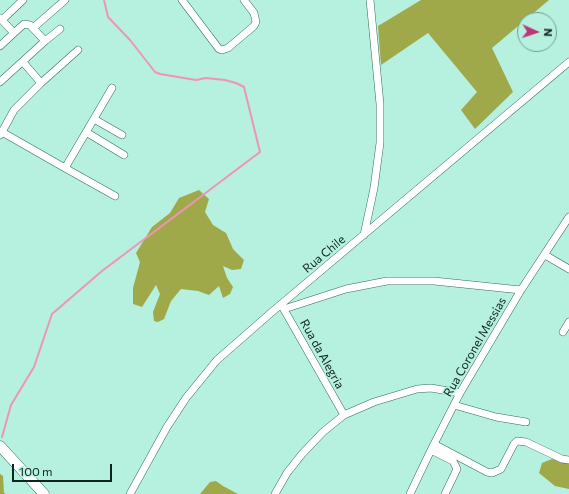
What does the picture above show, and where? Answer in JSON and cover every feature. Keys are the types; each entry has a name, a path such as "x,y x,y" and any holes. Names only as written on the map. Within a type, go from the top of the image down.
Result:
{"main road":[{"path":"0,446 44,494"}],"street":[{"path":"14,33 1,19 23,0"},
{"path":"33,28 65,0"},
{"path":"182,0 219,49 222,50 228,48 254,26 256,22 254,13 244,0"},
{"path":"364,235 374,188 380,143 380,104 370,0"},
{"path":"0,46 24,24 27,24 33,28 45,41"},
{"path":"0,82 60,29"},
{"path":"78,50 14,110 1,133 114,196"},
{"path":"23,62 42,83"},
{"name":"Rua Chile","path":"130,494 167,428 186,398 218,360 283,307 364,235 569,62"},
{"path":"65,168 112,88"},
{"path":"94,119 122,135"},
{"path":"86,132 124,155"},
{"name":"Rua Coronel Messias","path":"410,494 460,393 520,290 545,255 569,217"},
{"path":"545,255 569,269"},
{"path":"283,307 346,289 387,281 434,281 520,290"},
{"name":"Rua da Alegria","path":"283,307 344,415"},
{"path":"563,332 569,322"},
{"path":"274,494 287,473 302,454 323,432 344,415 374,402 417,389 431,388 460,393"},
{"path":"454,405 496,417 526,422"},
{"path":"432,447 469,462 487,472 496,472 504,465 514,444 517,441 521,441 562,459 569,460"},
{"path":"432,447 453,461 457,469"},
{"path":"445,494 457,469 469,462"}],"green space":[{"path":"421,0 549,0 535,12 517,12 517,27 492,48 513,92 475,129 461,110 477,92 428,33 381,65 378,26"},
{"path":"199,190 209,199 205,212 213,225 226,233 233,249 244,260 241,269 232,270 223,266 227,278 233,287 230,294 223,298 219,286 209,295 198,291 181,289 171,301 164,319 158,322 154,321 153,312 160,294 156,285 142,307 133,304 133,288 140,262 136,253 152,227 170,213 179,198"},
{"path":"552,459 569,464 569,489 555,486 539,473 542,463"},
{"path":"0,474 3,476 4,493 6,494 0,494"},
{"path":"216,481 238,494 200,494 210,482"}],"waterway":[{"path":"2,437 11,405 34,367 52,314 102,271 260,152 244,87 225,80 206,78 196,80 155,72 130,40 108,17 104,0"}]}
